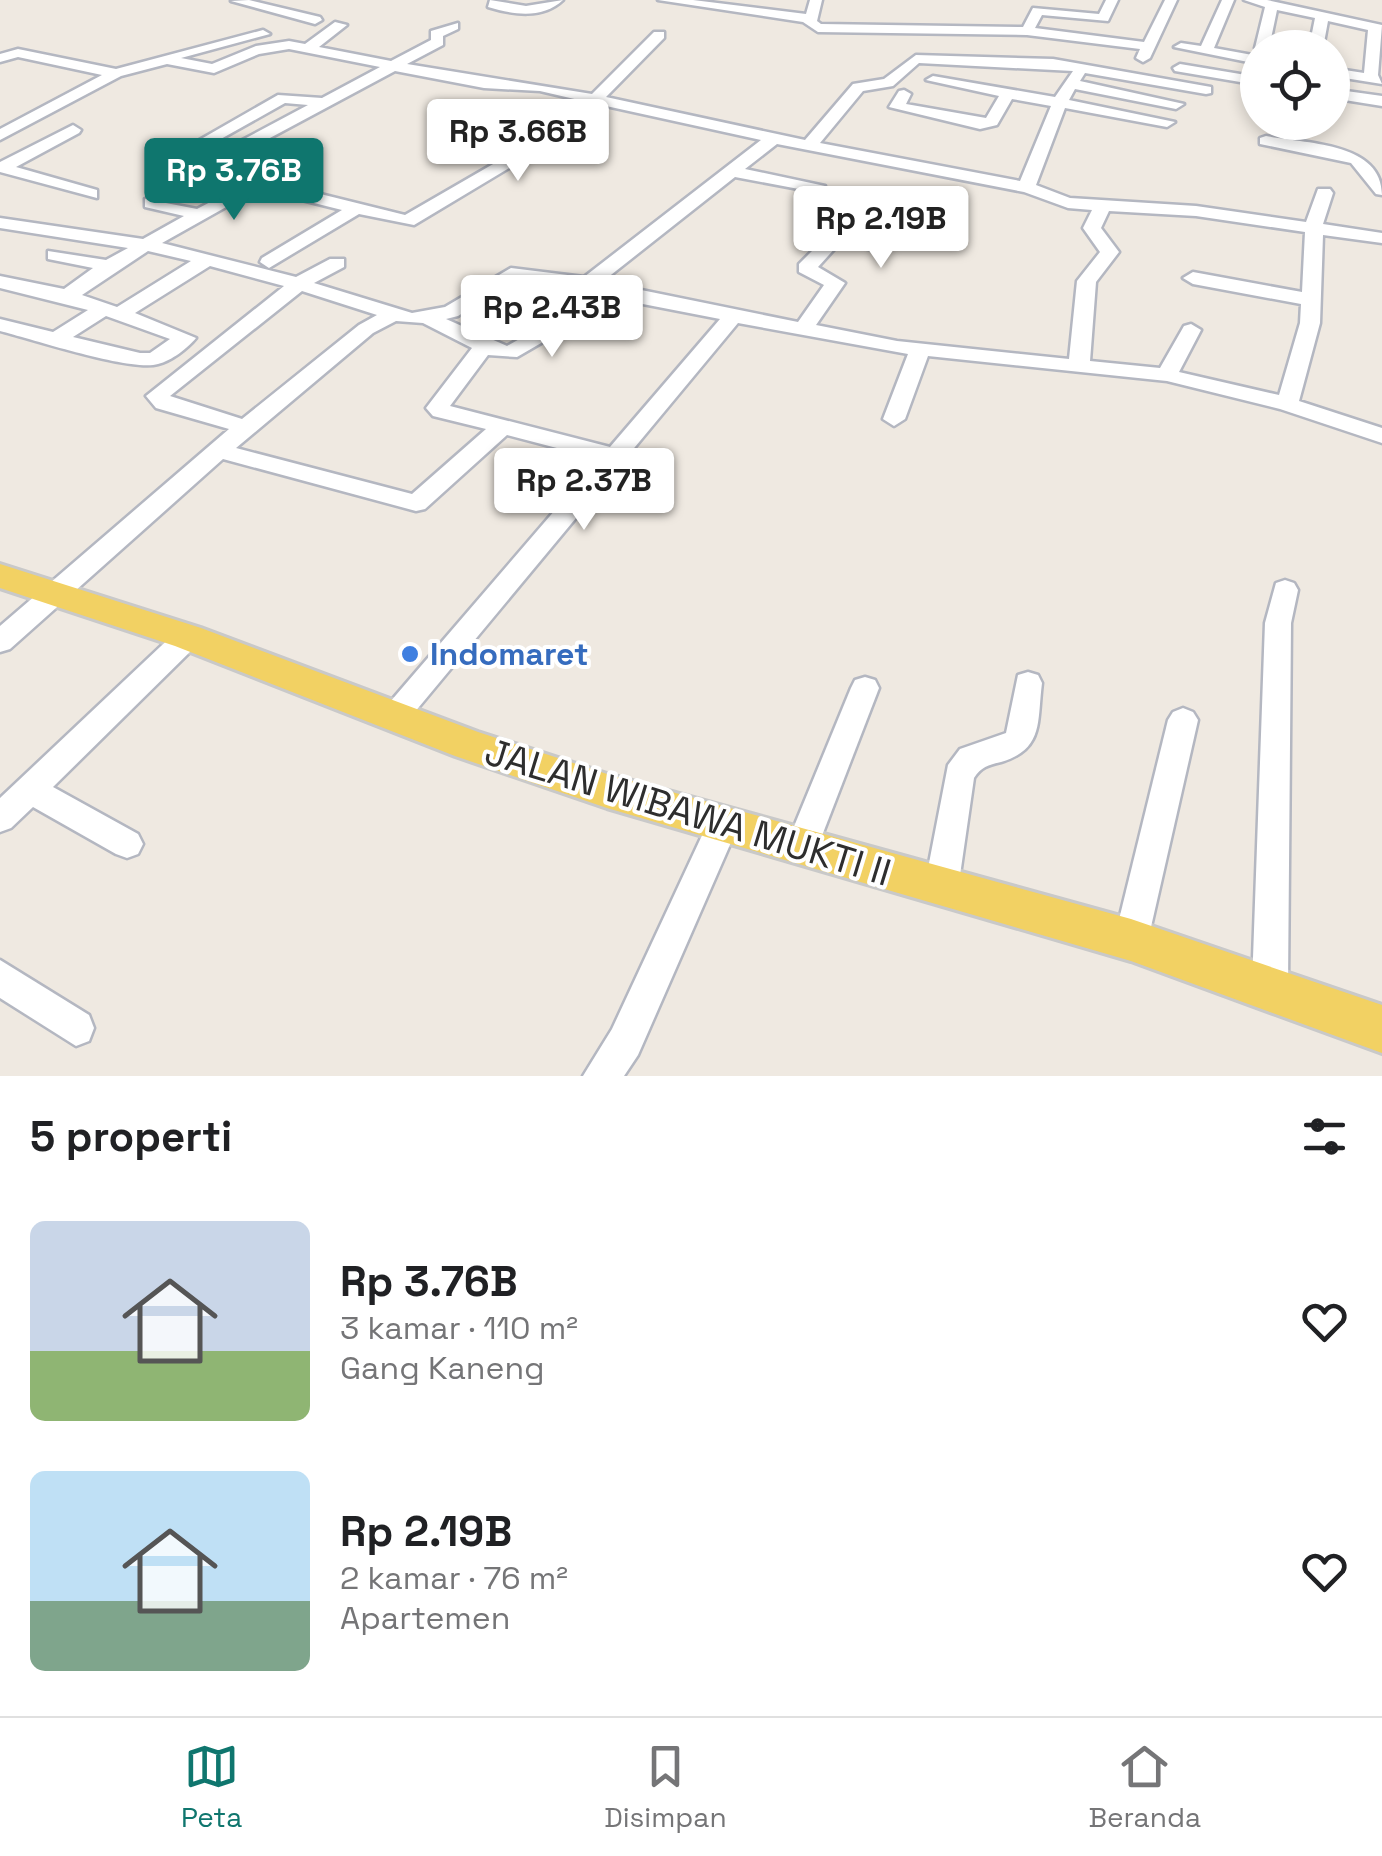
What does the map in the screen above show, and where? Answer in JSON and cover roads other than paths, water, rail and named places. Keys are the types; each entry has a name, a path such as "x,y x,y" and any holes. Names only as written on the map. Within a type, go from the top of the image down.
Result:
{"main road":[{"name":"JALAN WIBAWA MUKTI II","path":"0,576 188,637 394,717 590,786 1131,940 1270,986 1382,1029"}],"street":[{"path":"218,0 238,0 315,20"},
{"path":"497,0 492,4 515,9 546,8 557,0"},
{"path":"664,0 764,7 810,22 1026,31 1146,46"},
{"path":"810,22 816,0"},
{"path":"1172,0 1142,58 1151,64 1240,78"},
{"path":"1206,51 1228,0"},
{"path":"1250,0 1379,28 1376,79 1350,75"},
{"path":"1026,31 1042,10 1110,19 1106,1"},
{"path":"1266,30 1272,6"},
{"path":"1319,30 1322,17"},
{"path":"310,47 340,25"},
{"path":"324,103 283,98 190,151 219,159 324,103 393,64 438,42 436,34 453,26"},
{"path":"992,30 1050,42 1052,64"},
{"path":"0,136 116,73 182,51 263,34"},
{"path":"68,296 109,266 256,182 408,221 518,156 596,98 658,35"},
{"path":"156,62 177,61 214,69 269,46 310,47 484,84 540,86 809,146 1028,188 1068,203 1314,225 1382,238"},
{"path":"1180,47 1240,57"},
{"path":"0,58 18,53 116,73"},
{"path":"809,146 858,87 886,84 912,60 1082,67 1206,90"},
{"path":"1028,188 1028,178 1060,102 1082,67"},
{"path":"934,80 1167,122"},
{"path":"940,115 961,84"},
{"path":"1071,84 1176,104"},
{"path":"904,94 897,108 988,123 1008,93"},
{"path":"1350,96 1382,101"},
{"path":"6,172 73,130"},
{"path":"588,284 774,138"},
{"path":"1266,141 1358,159 1382,190"},
{"path":"731,171 819,190"},
{"path":"6,172 91,194"},
{"path":"1287,404 1313,300 1314,225 1324,193"},
{"path":"151,203 199,215"},
{"path":"269,262 360,206"},
{"path":"1080,366 1078,340 1087,281 1110,252 1091,224 1102,214 1102,206"},
{"path":"802,331 835,283 806,268 837,235 880,248 896,222"},
{"path":"0,223 145,245 301,282 394,314 429,318 485,346 510,353 614,293"},
{"path":"55,255 109,266"},
{"path":"54,340 206,260"},
{"path":"246,427 164,403 157,396 301,282 337,263"},
{"path":"429,318 451,312 511,274 588,284 614,293 802,331 920,349 1166,375 1287,404 1382,436"},
{"path":"1193,278 1313,300"},
{"path":"0,282 68,296 186,338 155,359 140,360 0,325"},
{"path":"0,642 246,427 366,329 394,314"},
{"path":"394,717 734,315"},
{"path":"1166,375 1191,330"},
{"path":"485,346 437,408 614,455"},
{"path":"894,419 920,349"},
{"path":"219,451 410,504 422,500 502,428"},
{"path":"1270,986 1278,623 1284,590"},
{"path":"0,818 188,637"},
{"path":"941,889 959,774 972,758 1012,746 1020,738 1028,684"},
{"path":"802,846 865,688"},
{"path":"1131,940 1183,720"},
{"path":"29,790 127,844"},
{"path":"602,1076 625,1042 723,824"},
{"path":"0,977 76,1028"}],"place":[{"name":"Indomaret","path":"410,654"}]}
